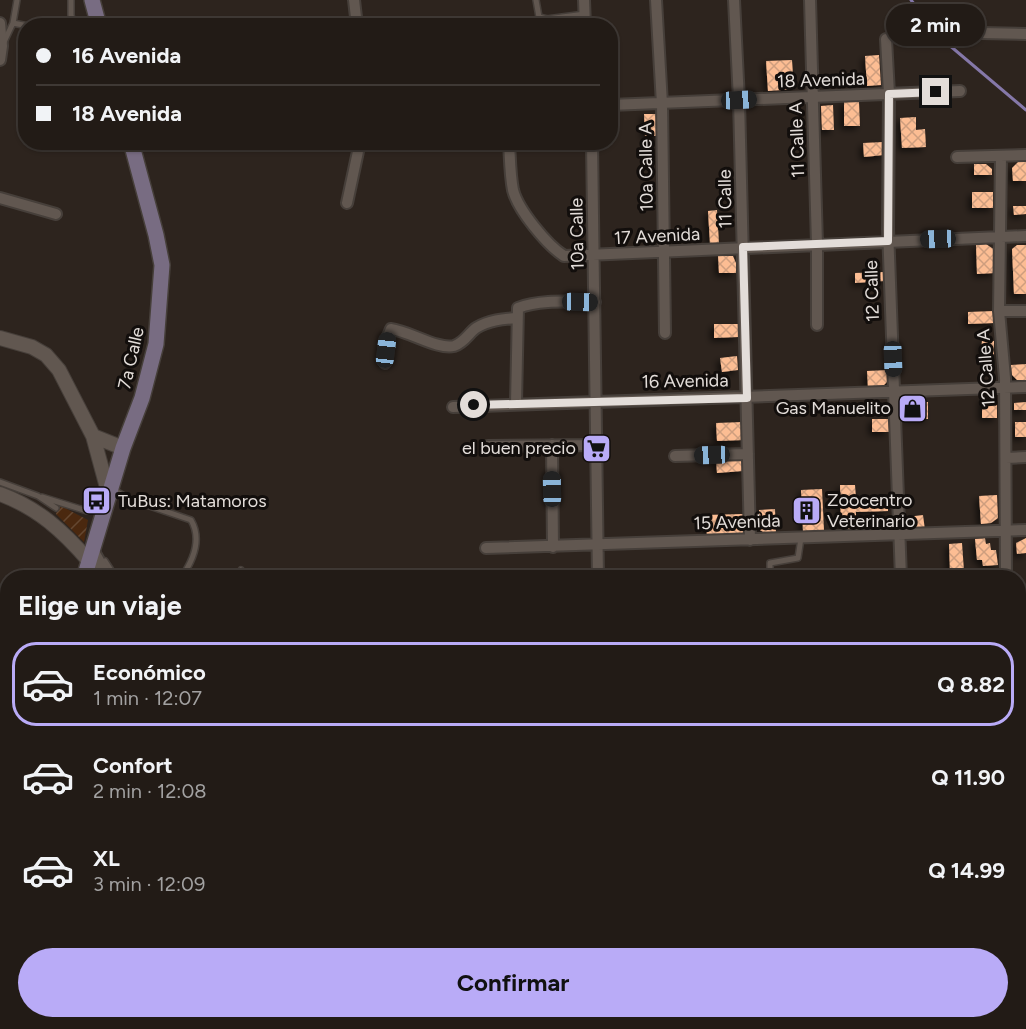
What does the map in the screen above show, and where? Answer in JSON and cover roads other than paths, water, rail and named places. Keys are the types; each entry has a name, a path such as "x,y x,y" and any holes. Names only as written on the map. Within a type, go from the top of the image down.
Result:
{"main road":[{"path":"92,0 97,18"},
{"name":"7a Calle","path":"86,570 123,448 142,398 156,344 162,265 133,150"}],"street":[{"path":"354,0 356,18"},
{"path":"584,0 585,18"},
{"name":"10a Calle A","path":"656,0 662,104 665,333"},
{"name":"11 Calle","path":"734,0 739,100 750,540"},
{"name":"11 Calle A","path":"810,0 817,325"},
{"path":"0,24 2,46 0,60"},
{"path":"981,33 1020,34 1026,44"},
{"name":"12 Calle","path":"886,39 889,94 888,241 901,570"},
{"name":"18 Avenida","path":"618,105 960,91"},
{"path":"347,203 358,150"},
{"name":"17 Avenida","path":"510,150 513,187 522,209 554,249 564,256 1026,236"},
{"name":"10a Calle","path":"592,150 598,570"},
{"name":"12 Calle A","path":"1001,156 998,237 999,311 1005,388 1006,570"},
{"path":"957,157 1026,156"},
{"path":"0,198 56,214"},
{"path":"385,363 391,329 400,330 437,344 452,346 460,343 476,328 489,321 517,313 527,304 595,302"},
{"path":"999,311 1026,310"},
{"path":"516,403 517,313"},
{"path":"0,338 32,347 46,355 59,370 93,436 111,492"},
{"name":"16 Avenida","path":"453,407 1026,387"},
{"path":"93,436 123,448"},
{"path":"552,445 553,547"},
{"path":"488,446 597,445"},
{"path":"675,456 748,454"},
{"path":"1006,458 1026,457"},
{"path":"0,494 19,501 39,513 92,552 104,570"},
{"name":"15 Avenida","path":"486,548 1026,530"},
{"path":"92,552 97,570"}],"lane":[{"path":"2,46 12,22 17,0"},
{"path":"71,0 73,18"},
{"path":"536,0 539,17 543,18"},
{"path":"12,22 18,24"},
{"path":"0,482 87,511"},
{"path":"111,492 190,520 197,537 192,558 185,570"},
{"path":"38,496 56,508"},
{"path":"770,570 770,563 798,558 801,538"},
{"path":"92,552 109,570"}],"waterway":[{"path":"911,0 942,39 1026,110"}],"place":[{"name":"Gas Manuelito","path":"912,408"},
{"name":"el buen precio","path":"597,448"},
{"name":"TuBus: Matamoros","path":"97,501"},
{"name":"Zoocentro Veterinario","path":"806,510"}]}
